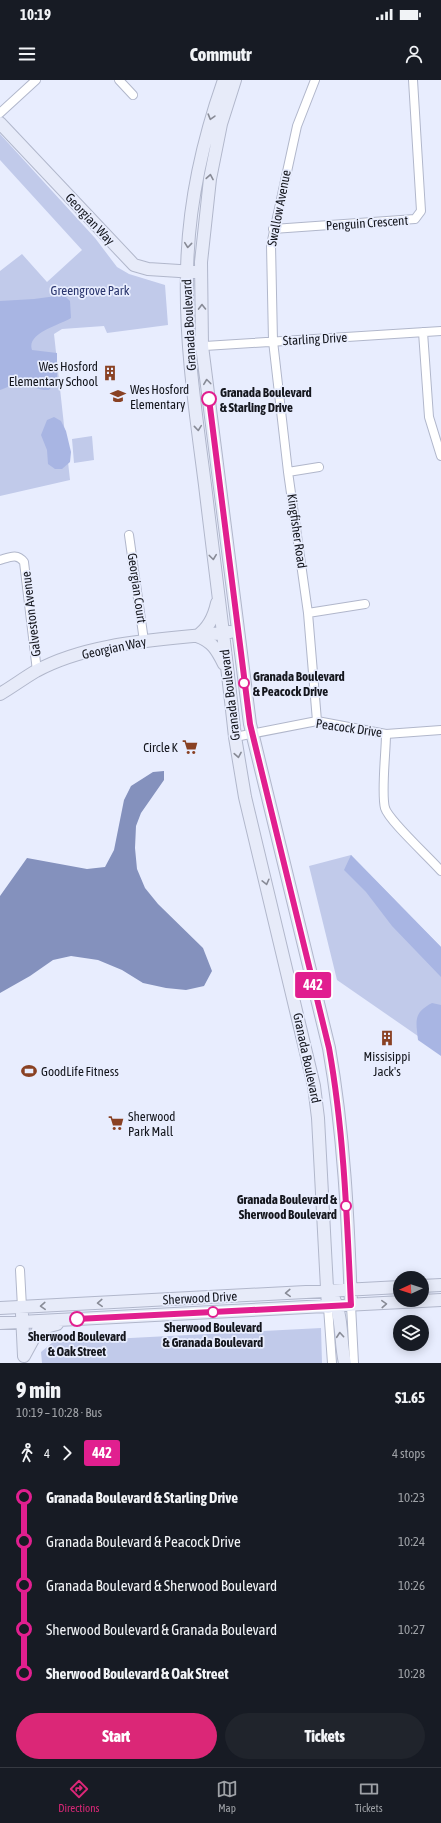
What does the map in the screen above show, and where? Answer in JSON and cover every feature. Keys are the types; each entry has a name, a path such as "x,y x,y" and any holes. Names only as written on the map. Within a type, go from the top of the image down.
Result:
{"main road":[{"name":"Granada Boulevard","path":"224,80 212,114 199,163 193,198 186,272 189,347 234,737 245,797 314,1086 318,1118 327,1291 332,1306 345,1363"},
{"name":"Granada Boulevard","path":"235,80 221,124 210,179 201,272 202,346 237,631 252,734 329,1048 333,1070 340,1116 351,1305"},
{"name":"Georgian Way","path":"0,123 134,265 148,269 201,272"},
{"path":"196,636 204,630 212,620 218,598"},
{"name":"Georgian Way","path":"0,694 37,671 94,651 144,641 237,631"},
{"path":"196,636 205,639 215,647 227,670"},
{"path":"429,1286 441,1285"},
{"name":"Sherwood Drive","path":"0,1308 393,1287"},
{"name":"Sherwood Drive","path":"0,1323 441,1300"},
{"path":"22,1306 24,1360"},
{"path":"24,1360 37,1332 65,1319"}],"street":[{"path":"0,113 36,80"},
{"path":"119,80 133,95"},
{"name":"Swallow Avenue","path":"273,341 271,245 273,229 296,126 315,80"},
{"name":"Penguin Crescent","path":"273,229 415,219 421,212 413,80"},
{"name":"Starling Drive","path":"189,347 441,331"},
{"path":"423,332 429,417 441,456"},
{"name":"Kingfisher Road","path":"273,341 288,472 308,613 317,721"},
{"path":"288,472 318,467"},
{"name":"Georgian Court","path":"129,535 144,641"},
{"name":"Galveston Avenue","path":"0,560 13,555 20,557 24,562 37,671"},
{"path":"308,613 365,604"},
{"name":"Peacock Drive","path":"234,737 317,721 386,734 441,730"},
{"path":"386,734 384,795 386,810 392,820 441,871"},
{"path":"20,1270 22,1306"},
{"path":"351,1305 354,1363"},
{"path":"332,1306 332,1363"}],"green space":[{"name":"Greengrove Park","path":"0,134 95,238 117,267 129,274 165,285 168,325 107,333 104,326 62,329 54,334 70,480 0,496 0,271 22,254 47,282 82,250 0,160"},
{"path":"92,436 94,460 74,463 72,439"},
{"path":"351,855 441,947 441,1052 337,980 309,866"},
{"path":"321,1328 322,1363 42,1363 41,1352 53,1342"}],"shaded area":[{"path":"64,295 70,301 71,318 39,334 34,339 32,344 32,350 57,353 57,380 49,390 18,384 0,390 0,301"},
{"path":"54,417 61,421 66,431 71,452 70,462 62,469 55,469 48,464 47,450 41,435 47,420"},
{"path":"164,771 164,780 141,813 136,826 135,848 137,869 145,888 158,904 203,948 212,971 204,986 186,990 166,988 143,983 122,970 98,960 71,956 53,960 30,976 0,993 0,896 27,858 87,869 105,867 114,850 124,800 131,786 153,772"},
{"path":"351,855 441,947 441,977 392,926 366,892 344,870"},
{"path":"432,1003 441,1005 441,1056 418,1040 417,1018 422,1010"}],"bus line":[{"name":"442","path":"77,1319 351,1305 340,1116 335,1082 329,1048 250,724 244,687 209,399"}],"place":[{"name":"Wes Hosford Elementary School","path":"110,373"},
{"name":"Wes Hosford Elementary","path":"118,396"},
{"name":"Granada Boulevard & Starling Drive","path":"209,399"},
{"name":"Granada Boulevard & Peacock Drive","path":"244,683"},
{"name":"Circle K","path":"190,747"},
{"name":"Missisippi Jack's","path":"387,1038"},
{"name":"GoodLife Fitness","path":"29,1071"},
{"name":"Sherwood Park Mall","path":"116,1123"},
{"name":"Granada Boulevard & Sherwood Boulevard","path":"346,1206"},
{"name":"Sherwood Boulevard & Granada Boulevard","path":"213,1312"},
{"name":"Sherwood Boulevard & Oak Street","path":"77,1319"}]}
